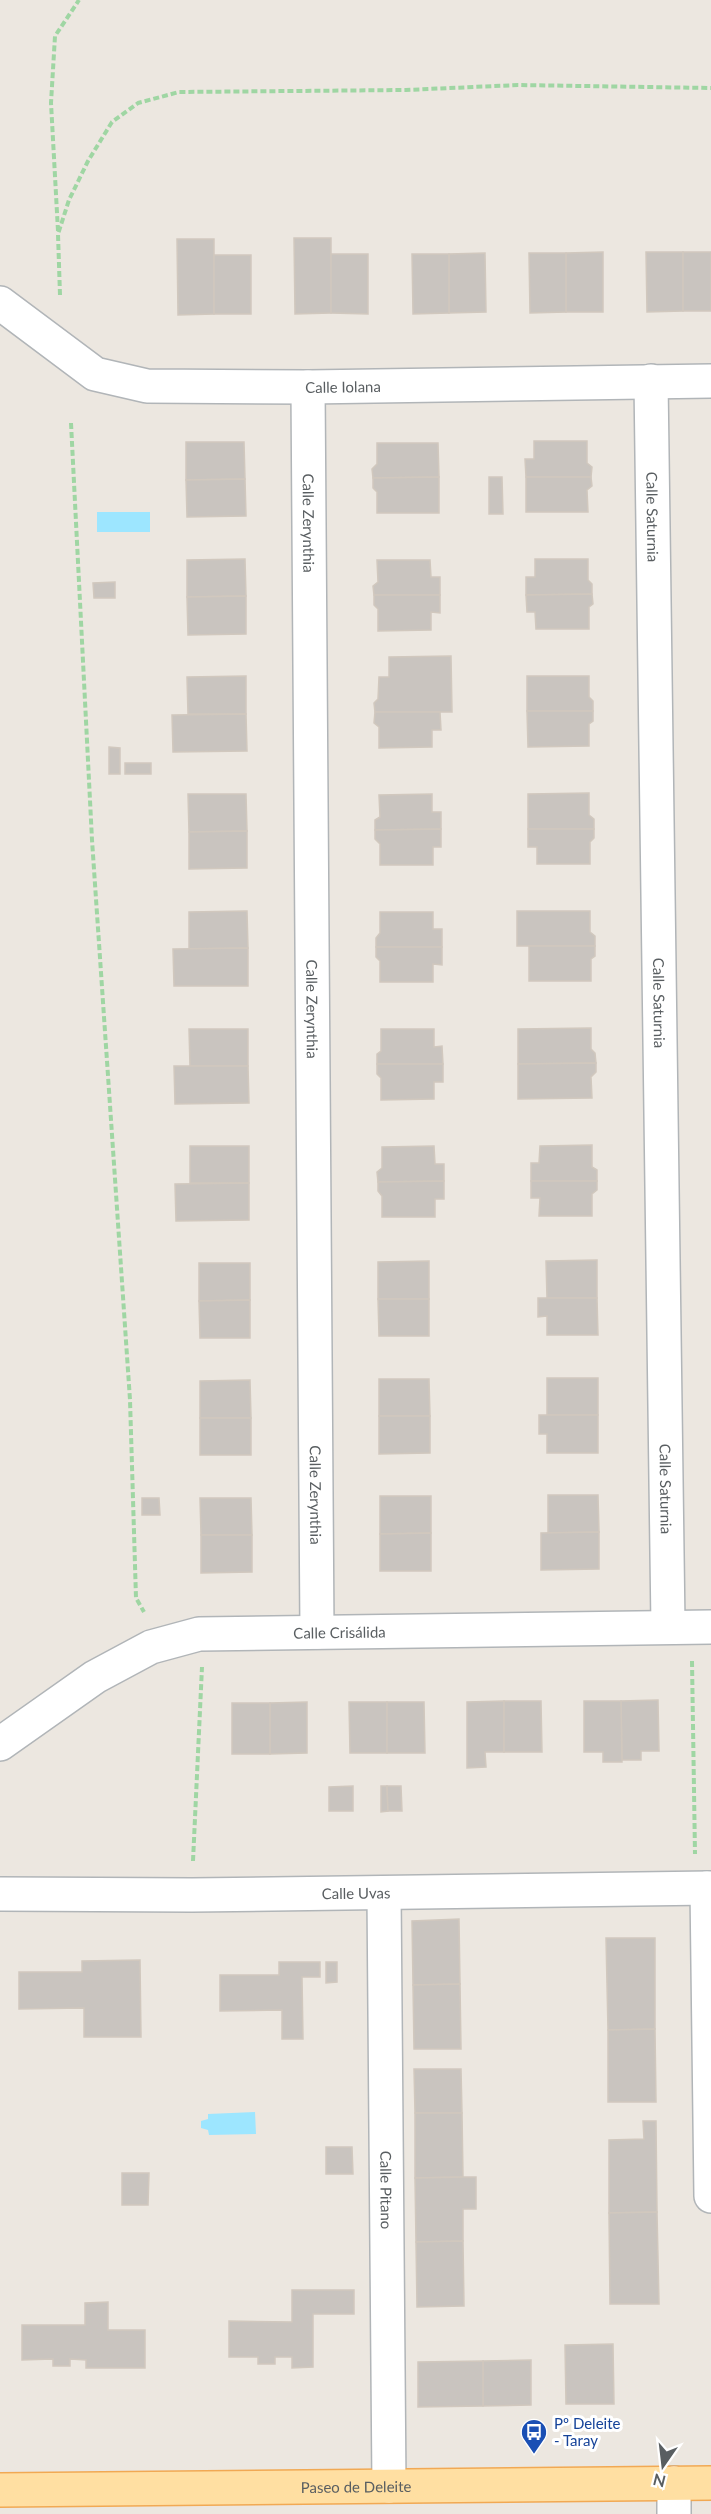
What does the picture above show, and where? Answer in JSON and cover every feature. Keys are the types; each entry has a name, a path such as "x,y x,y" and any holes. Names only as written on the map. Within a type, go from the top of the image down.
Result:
{"main road":[{"name":"Paseo de Deleite","path":"0,2490 389,2486 674,2499 711,2483"}],"street":[{"name":"Calle Iolana","path":"0,303 95,374 147,386 308,387 711,381"},
{"name":"Calle Saturnia","path":"651,381 669,1626"},
{"name":"Calle Zerynthia","path":"308,387 317,1632"},
{"name":"Calle Crisálida","path":"0,1744 96,1677 151,1647 199,1634 711,1627"},
{"name":"Calle Uvas","path":"0,1894 192,1896 704,1888"},
{"path":"704,1888 711,2196"},
{"name":"Calle Pitano","path":"384,1893 389,2486"}],"path":[{"path":"60,295 51,103 55,36 79,0"},
{"path":"58,234 69,200 88,161 112,122 138,103 179,92 406,90 518,86 711,88"},
{"path":"70,423 92,840 130,1400 136,1598 145,1615 155,1611"},
{"path":"192,1896 203,1663 199,1634"},
{"path":"701,1658 692,1658 704,1888"}],"water":[{"path":"97,512 150,512 150,532 97,532"},
{"path":"255,2112 256,2134 209,2135 208,2130 201,2128 201,2121 208,2119 208,2114"}],"building":[{"path":"294,238 331,238 331,313 295,314"},
{"path":"177,239 214,239 214,314 178,315"},
{"path":"603,252 603,312 566,312 566,253"},
{"path":"646,252 683,252 683,311 647,312"},
{"path":"683,252 711,252 711,311 683,311"},
{"path":"485,253 486,312 449,313 449,254"},
{"path":"529,253 566,253 566,312 530,313"},
{"path":"331,254 368,254 368,314 331,313"},
{"path":"412,254 449,254 449,313 413,314"},
{"path":"214,255 251,255 251,314 214,314"},
{"path":"534,441 587,441 587,463 592,467 591,477 526,477 525,459 534,459"},
{"path":"186,442 244,442 245,479 186,480"},
{"path":"377,443 438,443 439,477 373,478 372,469 377,464"},
{"path":"439,477 439,513 377,513 377,492 373,488 373,478"},
{"path":"489,477 502,477 503,514 489,514"},
{"path":"526,477 591,477 592,486 587,490 588,512 526,512"},
{"path":"245,479 246,516 187,517 186,480"},
{"path":"245,559 246,596 187,597 187,560"},
{"path":"535,559 588,559 588,580 592,584 592,594 526,595 526,577 535,577"},
{"path":"377,560 430,560 431,577 440,577 440,595 374,595 373,586 378,582"},
{"path":"115,582 115,598 94,598 93,583"},
{"path":"592,594 593,604 589,607 589,629 536,629 535,612 527,612 526,595"},
{"path":"374,595 440,595 440,613 431,612 431,630 378,631 378,609 374,605"},
{"path":"246,596 246,634 188,635 187,597"},
{"path":"451,656 452,712 375,712 374,703 378,699 379,677 389,677 389,657"},
{"path":"246,676 246,714 188,714 187,677"},
{"path":"527,676 589,676 589,697 593,701 593,711 527,711"},
{"path":"527,711 593,711 593,721 589,724 589,746 528,747"},
{"path":"375,712 440,712 441,730 432,730 432,747 379,748 379,727 374,723"},
{"path":"246,714 247,751 173,752 172,715"},
{"path":"109,747 120,748 120,774 109,774"},
{"path":"125,763 151,763 151,774 125,774"},
{"path":"589,793 589,815 594,819 594,829 528,829 528,794"},
{"path":"188,794 246,794 247,831 189,832"},
{"path":"432,794 432,812 441,812 441,829 375,830 375,820 380,817 379,795"},
{"path":"441,829 441,847 433,847 433,865 380,865 380,844 375,839 375,830"},
{"path":"528,829 594,829 594,838 590,842 590,864 537,864 537,847 528,847"},
{"path":"247,831 247,868 189,869 189,832"},
{"path":"247,911 248,948 189,949 189,912"},
{"path":"517,911 590,911 590,932 595,936 595,946 517,946"},
{"path":"380,912 433,912 433,929 442,929 442,947 376,947 376,938 380,933"},
{"path":"529,946 595,946 595,956 591,959 591,981 529,981"},
{"path":"376,947 442,947 442,965 433,964 433,982 380,982 380,961 376,957"},
{"path":"248,948 248,986 174,986 173,949"},
{"path":"591,1028 591,1049 595,1053 596,1063 518,1064 518,1029"},
{"path":"189,1029 248,1029 248,1066 190,1066"},
{"path":"381,1029 434,1029 434,1047 442,1046 443,1064 377,1064 377,1054 381,1051"},
{"path":"596,1063 596,1072 591,1077 592,1098 518,1099 518,1064"},
{"path":"377,1064 443,1064 443,1082 434,1082 434,1099 381,1100 381,1078 377,1074"},
{"path":"174,1066 248,1066 249,1103 175,1104"},
{"path":"592,1145 592,1167 597,1170 597,1181 531,1181 531,1163 539,1163 540,1146"},
{"path":"190,1146 249,1146 249,1183 190,1183"},
{"path":"434,1146 435,1164 444,1164 444,1181 378,1182 377,1172 382,1168 382,1147"},
{"path":"444,1181 444,1199 435,1199 435,1217 382,1217 382,1196 378,1191 378,1182"},
{"path":"531,1181 597,1181 597,1190 592,1194 592,1216 539,1216 540,1198 531,1198"},
{"path":"249,1183 249,1220 176,1221 175,1184"},
{"path":"597,1260 597,1298 547,1298 546,1261"},
{"path":"429,1261 429,1299 378,1299 378,1262"},
{"path":"199,1263 250,1263 250,1300 199,1301"},
{"path":"538,1298 597,1298 598,1335 547,1335 547,1316 538,1317"},
{"path":"378,1299 429,1299 429,1336 379,1336"},
{"path":"250,1300 250,1338 200,1338 199,1301"},
{"path":"547,1378 598,1378 598,1415 547,1415"},
{"path":"379,1379 429,1379 430,1416 379,1416"},
{"path":"250,1380 251,1418 200,1418 200,1381"},
{"path":"539,1415 598,1415 598,1453 547,1453 547,1434 539,1434"},
{"path":"379,1416 430,1416 430,1453 379,1454"},
{"path":"200,1418 251,1418 251,1455 200,1455"},
{"path":"548,1495 598,1495 599,1532 548,1533"},
{"path":"380,1496 431,1496 431,1533 380,1534"},
{"path":"142,1498 159,1498 160,1515 142,1515"},
{"path":"200,1498 251,1498 252,1535 201,1535"},
{"path":"599,1532 599,1569 541,1570 541,1533"},
{"path":"431,1533 431,1571 380,1571 380,1534"},
{"path":"201,1535 252,1535 252,1572 201,1573"},
{"path":"658,1700 659,1751 641,1751 641,1760 622,1760 621,1701"},
{"path":"504,1701 504,1752 485,1752 486,1767 467,1768 467,1702"},
{"path":"504,1701 541,1701 542,1752 504,1752"},
{"path":"584,1701 621,1701 622,1762 603,1762 603,1752 584,1752"},
{"path":"307,1702 307,1753 270,1754 270,1703"},
{"path":"349,1702 387,1702 387,1753 350,1753"},
{"path":"387,1702 424,1702 425,1753 387,1753"},
{"path":"232,1703 270,1703 270,1754 232,1754"},
{"path":"353,1786 353,1811 329,1811 329,1787"},
{"path":"381,1786 387,1786 388,1811 381,1812"},
{"path":"387,1786 401,1786 402,1811 388,1811"},
{"path":"459,1919 460,1984 413,1985 412,1921"},
{"path":"606,1938 655,1938 655,2029 608,2030"},
{"path":"140,1960 141,2037 84,2037 84,2008 19,2009 19,1972 82,1972 82,1961"},
{"path":"279,1962 320,1962 320,1977 302,1977 303,2039 282,2039 282,2010 220,2011 220,1975 279,1975"},
{"path":"326,1962 337,1962 337,1982 326,1983"},
{"path":"460,1984 461,2049 414,2049 413,1985"},
{"path":"655,2029 656,2102 608,2102 608,2030"},
{"path":"414,2069 461,2069 462,2113 415,2113"},
{"path":"415,2113 462,2113 463,2177 415,2178"},
{"path":"643,2121 656,2121 657,2212 609,2213 609,2140 644,2139"},
{"path":"326,2147 352,2147 353,2174 326,2174"},
{"path":"122,2173 149,2173 148,2205 122,2205"},
{"path":"476,2177 476,2209 463,2209 463,2241 416,2242 415,2178"},
{"path":"657,2212 659,2304 610,2304 609,2213"},
{"path":"463,2241 464,2306 417,2307 416,2242"},
{"path":"292,2290 354,2290 354,2314 313,2314 313,2367 292,2368 292,2357 275,2357 275,2364 258,2364 258,2357 229,2357 229,2321 292,2322"},
{"path":"108,2302 108,2330 145,2330 145,2368 86,2368 86,2360 70,2359 70,2366 53,2366 53,2359 22,2360 22,2325 85,2325 85,2303"},
{"path":"613,2344 614,2404 566,2404 565,2345"},
{"path":"531,2360 531,2405 483,2406 483,2361"},
{"path":"483,2361 483,2406 418,2407 418,2362"}],"place":[{"name":"Pº Deleite - Taray","path":"534,2455"}]}
